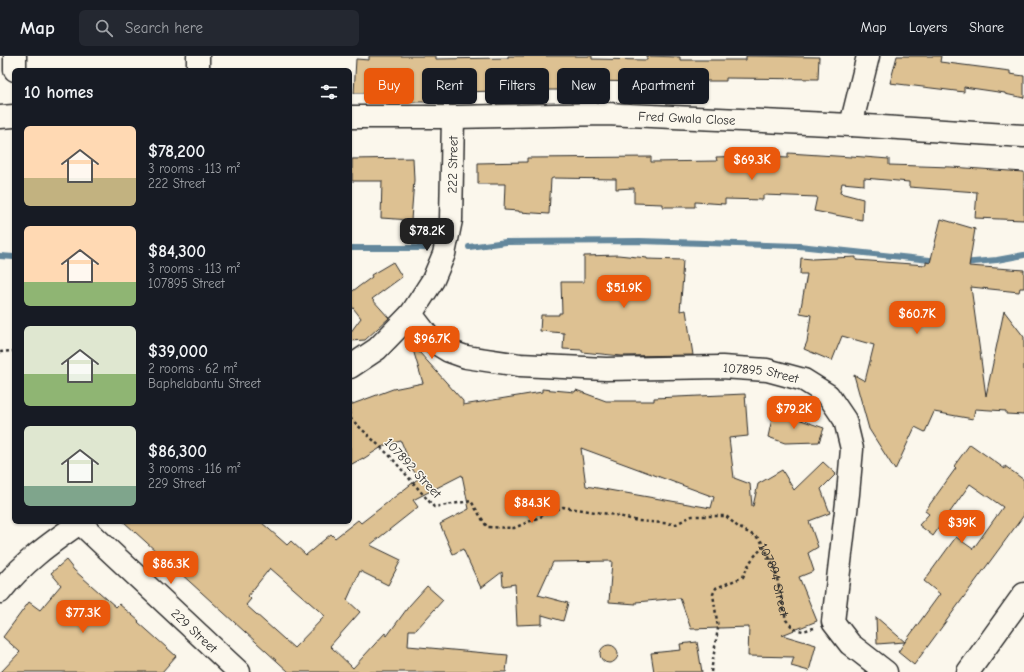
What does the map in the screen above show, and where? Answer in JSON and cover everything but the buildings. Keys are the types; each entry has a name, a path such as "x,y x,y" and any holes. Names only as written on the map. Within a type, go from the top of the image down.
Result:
{"street":[{"path":"15,56 15,68"},
{"path":"198,56 198,68"},
{"path":"851,125 868,56"},
{"name":"Fred Gwala Close","path":"352,117 606,114 851,125 1024,136"},
{"path":"0,116 12,116"},
{"name":"222 Street","path":"352,366 377,349 411,314 433,280 444,254 451,220 453,117"},
{"name":"107895 Street","path":"411,314 431,340 449,351 481,360 520,365 606,369 722,367 767,370 804,380 828,395 845,420 852,450 833,622"},
{"path":"0,592 8,580 42,549 78,524"},
{"name":"229 Street","path":"83,524 239,672"},
{"path":"968,672 1024,594"},
{"path":"833,622 850,644 886,672"}],"path":[{"path":"0,352 12,351"},
{"name":"107892 Street","path":"352,420 390,456 434,507 471,501 487,527 514,528 550,514"},
{"name":"107894 Street","path":"550,514 563,507 615,515 638,521 676,524 692,516 726,516 738,527 760,539 775,569 786,620 794,629 803,631 833,622"},
{"path":"711,672 718,628 713,594 714,590 743,577 753,557 764,547"}],"waterway":[{"path":"469,247 506,242 640,241 799,246 939,261"},
{"path":"352,248 426,248"},
{"path":"962,263 997,260 1024,255"},
{"path":"0,256 12,257"}]}
